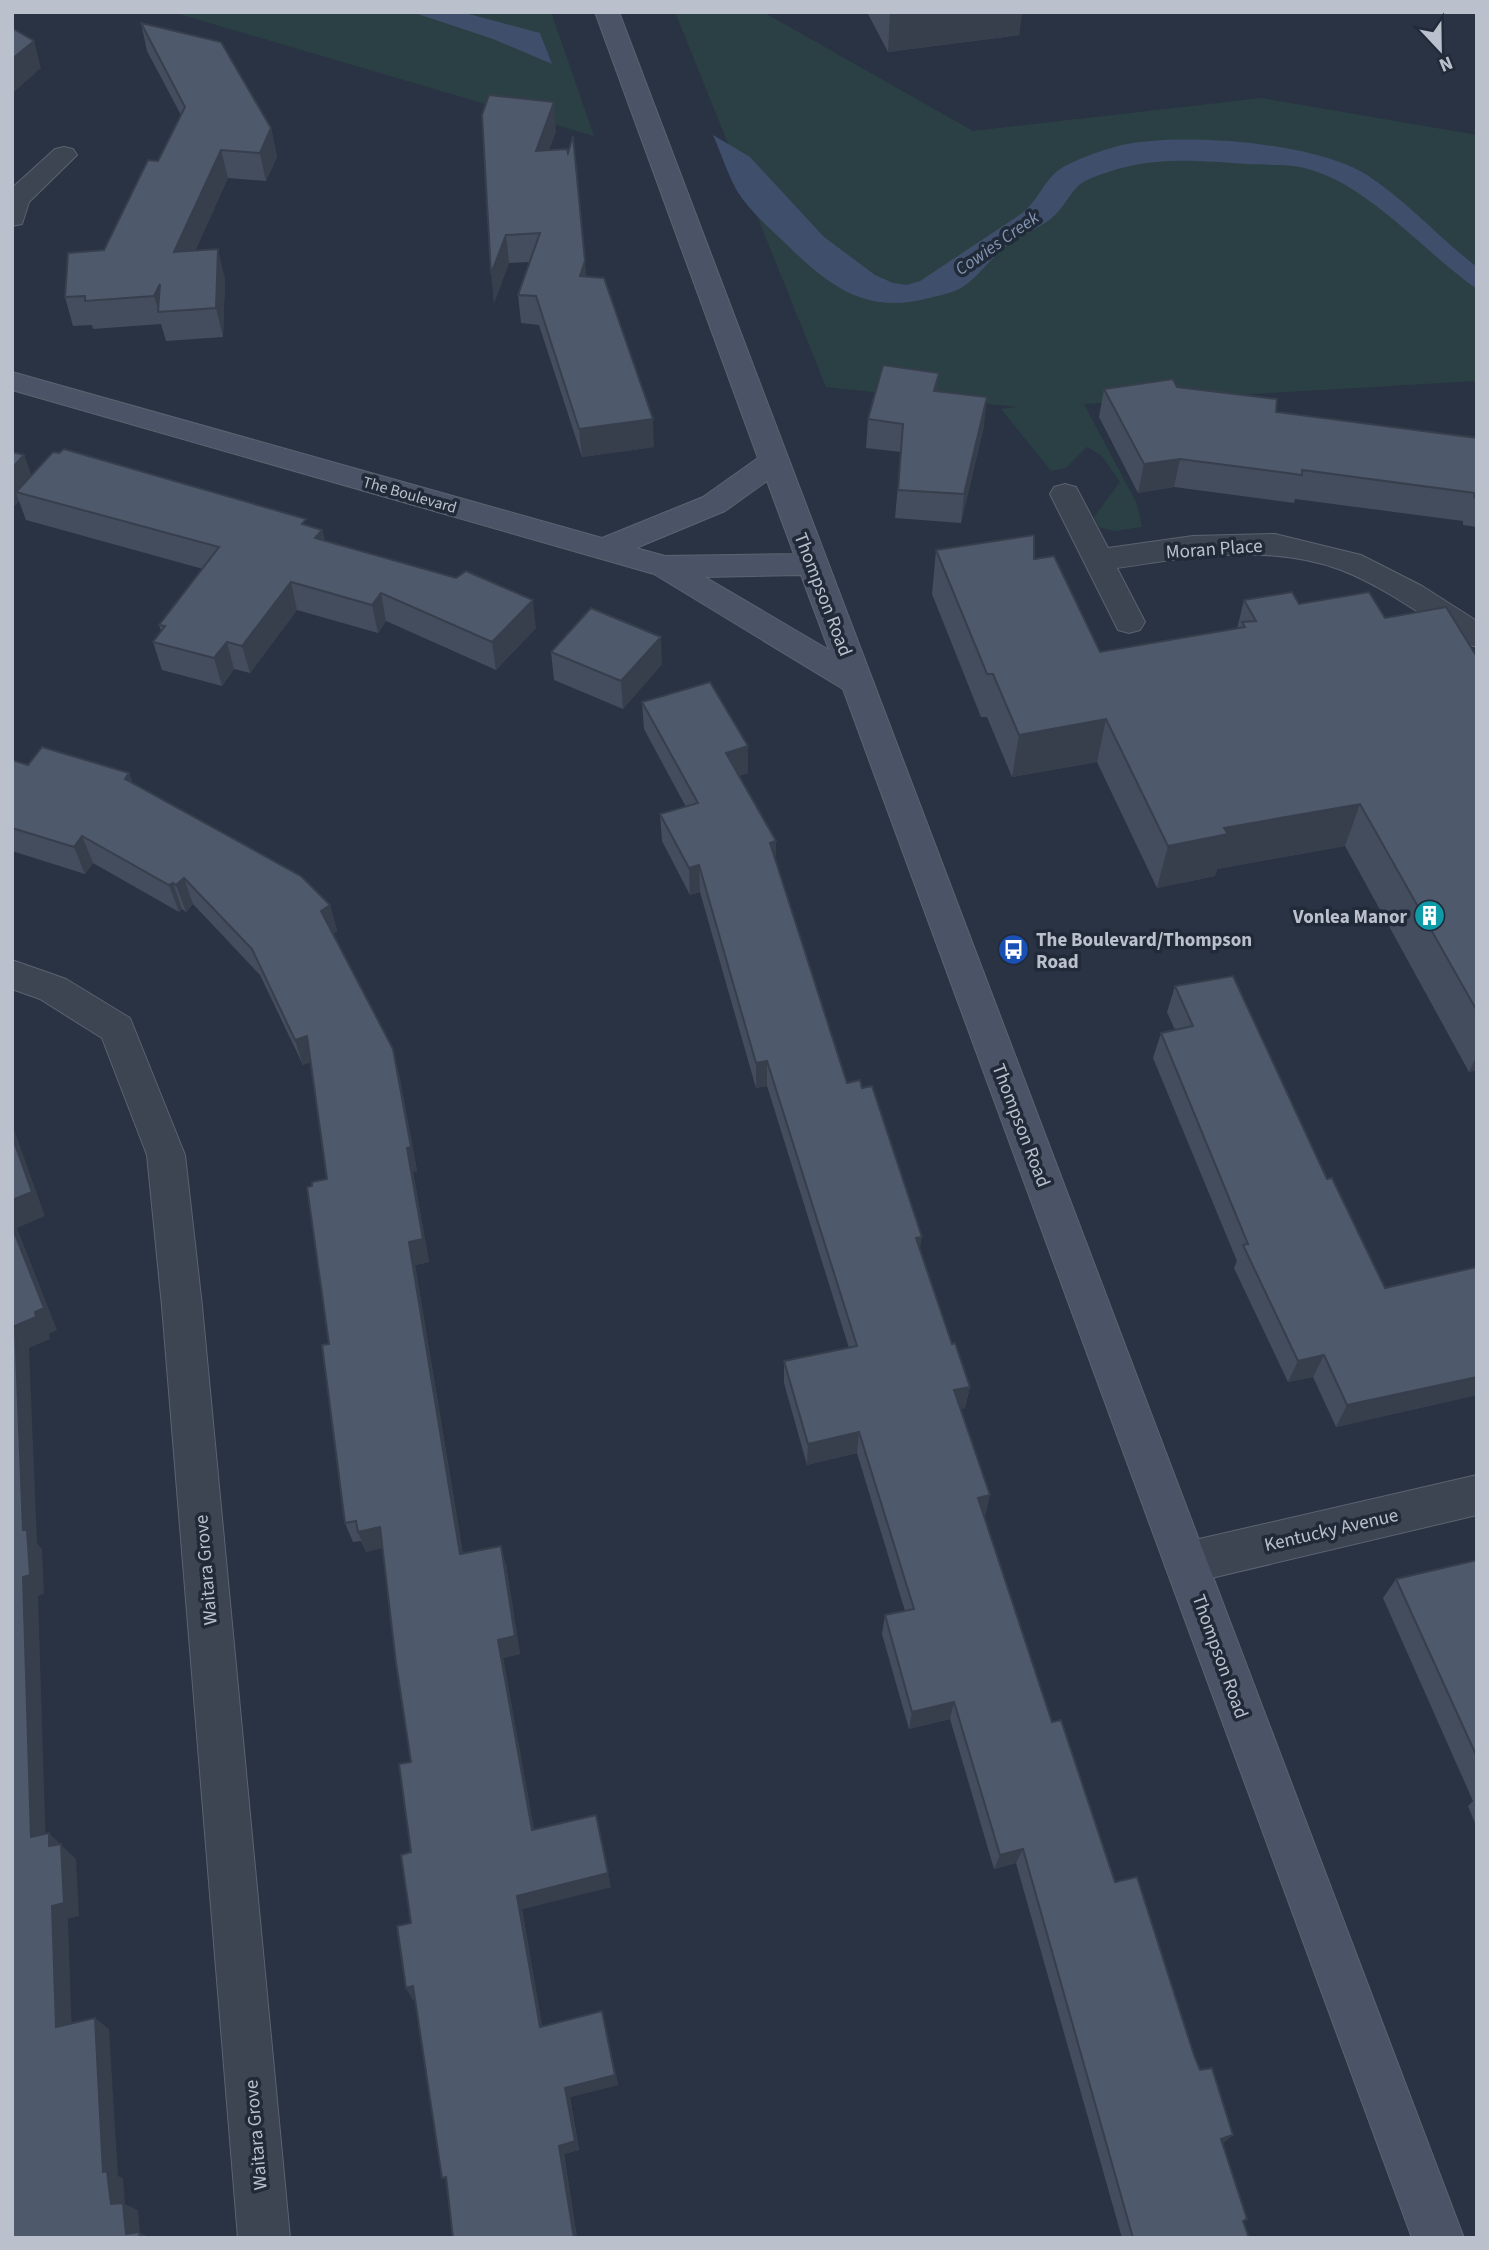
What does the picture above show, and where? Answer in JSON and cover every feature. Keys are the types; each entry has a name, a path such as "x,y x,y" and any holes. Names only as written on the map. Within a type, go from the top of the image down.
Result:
{"main road":[{"name":"Thompson Road","path":"607,12 1438,2238"},
{"name":"The Boulevard","path":"12,381 665,567 813,564"},
{"path":"605,549 714,504 774,461"},
{"path":"665,567 857,682"}],"street":[{"path":"12,218 16,199 64,155"},
{"path":"1065,494 1129,622"},
{"name":"Moran Place","path":"1098,560 1193,546 1275,544 1350,562 1411,594 1477,636"},
{"name":"Waitara Grove","path":"12,974 53,989 117,1029 166,1155 264,2238"},
{"name":"Kentucky Avenue","path":"1186,1563 1477,1495"}],"green space":[{"path":"172,12 551,12 594,136"},
{"path":"675,12 763,12 973,131 1262,98 1477,135 1477,381 1084,404 1137,504 1142,527 1115,531 1099,527 1094,517 1120,482 1102,456 1087,447 1066,468 1051,471 1001,409 1017,407 826,387"}],"water":[{"path":"412,12 461,12 540,33 552,64 493,39"},
{"name":"Cowies Creek","path":"713,135 750,157 824,237 875,275 893,283 907,285 920,281 1021,214 1053,175 1067,165 1122,145 1148,141 1212,140 1282,148 1315,155 1367,175 1396,196 1477,267 1477,289 1370,201 1324,174 1294,166 1166,161 1128,166 1082,183 1050,219 1010,243 964,286 955,291 906,302 884,303 847,292 830,282 798,256 757,216 736,189"}],"building":[{"path":"141,23 221,42 271,128 260,153 221,150 174,252 218,249 216,308 158,312 160,284 154,296 85,301 85,296 65,297 68,253 104,250 148,160 158,161 185,107"},
{"path":"12,28 34,41 12,59"},
{"path":"489,95 554,102 536,151 567,149 568,153 573,136 585,261 580,276 604,278 653,419 579,429 536,296 518,295 540,233 506,235 491,274 482,115"},
{"path":"883,365 939,373 934,391 987,397 964,494 898,490 903,424 868,419"},
{"path":"1173,379 1177,387 1277,399 1276,412 1477,438 1477,498 1474,493 1302,470 1302,475 1180,459 1144,464 1104,389"},
{"path":"64,449 306,519 302,524 322,530 315,538 456,578 466,571 533,600 492,642 381,593 372,605 291,582 242,646 227,642 214,658 153,642 165,626 159,625 219,547 16,492 53,452 59,453"},
{"path":"12,452 24,455 12,468"},
{"path":"1034,535 1034,559 1054,556 1100,652 1245,627 1242,622 1256,621 1244,600 1292,592 1299,604 1369,592 1385,618 1446,607 1477,657 1477,1011 1360,804 1224,828 1228,834 1168,846 1106,719 1019,735 993,674 987,674 936,550"},
{"path":"591,608 661,637 621,681 551,652"},
{"path":"710,682 748,746 726,753 776,841 770,843 847,1083 860,1080 862,1088 872,1086 922,1237 916,1238 952,1344 955,1343 970,1387 954,1390 990,1495 978,1498 1052,1722 1061,1720 1115,1882 1137,1877 1194,2055 1200,2070 1212,2068 1233,2135 1221,2139 1247,2219 1243,2221 1249,2238 1133,2238 1023,1849 1000,1855 954,1702 912,1712 885,1615 914,1609 859,1432 808,1444 784,1361 857,1346 767,1061 756,1063 699,865 689,868 660,814 698,803 642,702"},
{"path":"42,747 129,773 125,779 301,876 330,905 321,911 393,1049 411,1147 407,1148 423,1239 409,1242 460,1554 501,1546 515,1636 498,1640 532,1830 596,1815 608,1873 517,1896 540,2027 602,2011 615,2075 565,2088 575,2141 559,2146 574,2238 453,2238 446,2177 442,2178 413,1986 406,1988 397,1926 411,1923 401,1855 411,1852 399,1764 411,1762 380,1527 358,1532 356,1521 345,1523 322,1345 329,1344 307,1187 312,1186 312,1182 327,1179 307,1036 295,1040 252,949 184,878 176,885 169,885 82,836 74,847 12,828 12,760 28,765"},
{"path":"1233,976 1327,1179 1332,1178 1385,1288 1477,1267 1477,1377 1347,1405 1324,1355 1298,1361 1243,1245 1248,1244 1161,1033 1193,1026 1175,986"},
{"path":"12,1136 32,1192 12,1200"},
{"path":"12,1227 44,1308 35,1312 36,1317 15,1326 23,1530 27,1530 30,1575 23,1577 31,1837 49,1833 49,1846 61,1844 64,1903 52,1906 56,2027 95,2018 103,2172 107,2171 111,2204 123,2203 126,2234 139,2232 140,2238 12,2238"},
{"path":"1477,1560 1477,1757 1396,1579"}],"place":[{"name":"Vonlea Manor","path":"1430,916"},
{"name":"The Boulevard/Thompson Road","path":"1013,950"}]}
